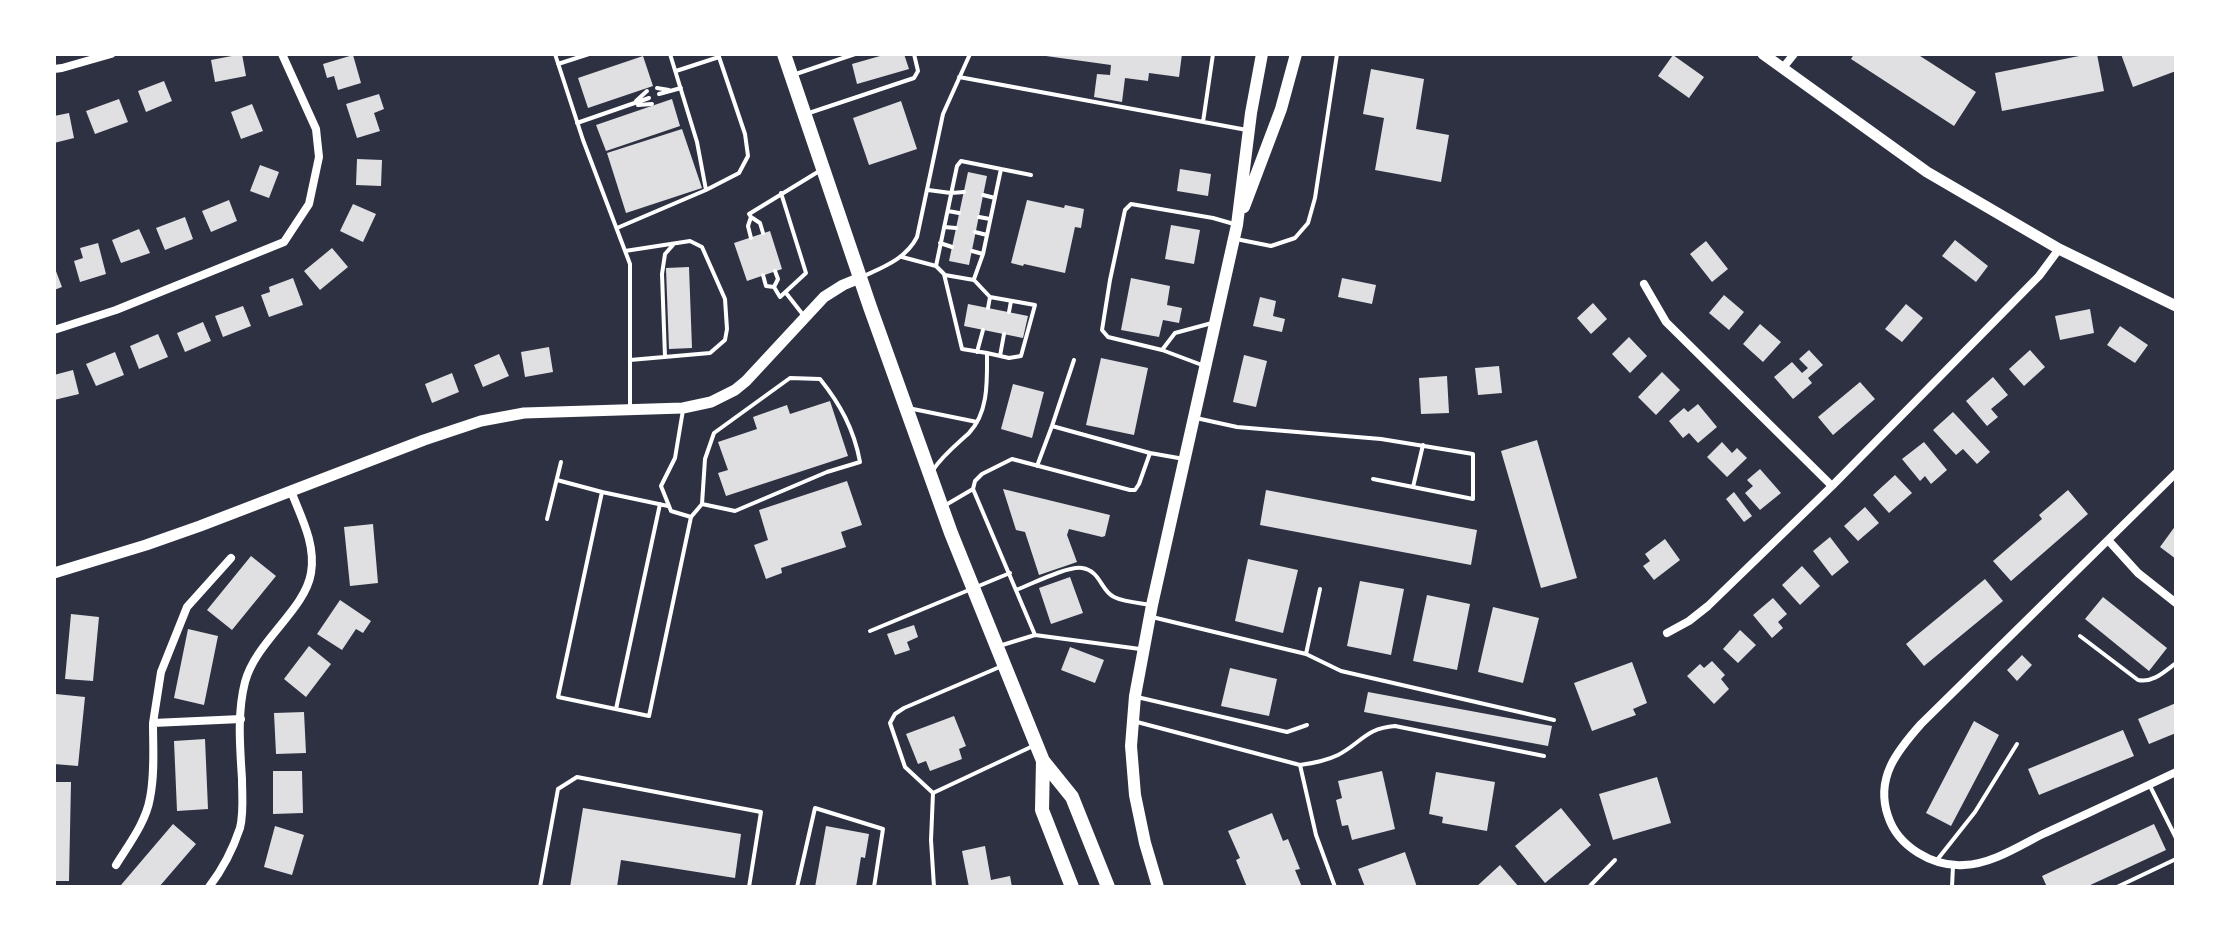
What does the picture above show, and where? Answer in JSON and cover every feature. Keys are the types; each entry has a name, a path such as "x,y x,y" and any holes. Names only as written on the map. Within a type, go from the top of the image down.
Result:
{"highway":[{"path":"784,54 942,508 1043,761 1072,797 1108,887"},
{"path":"1043,761 1042,810 1072,887"}],"main road":[{"path":"1158,887 1139,820 1132,770 1135,696 1237,225 1262,54"},
{"path":"1237,225 1281,109 1296,54"}],"street":[{"path":"54,69 111,54"},
{"path":"54,330 116,310 284,242 309,204 319,157 316,129 282,54"},
{"path":"1763,54 1927,172 2059,249 2176,306"},
{"path":"1782,69 1794,54"},
{"path":"1667,633 1708,606 1832,486 2039,276 2059,249"},
{"path":"54,573 146,545 481,421 524,413 683,408 711,402 735,390 755,372 833,291 860,278"},
{"path":"1644,284 1666,322 1832,486"},
{"path":"2176,473 1921,724 1891,761 1884,790 1888,818 1903,841 1936,862 1953,866 1999,856 2176,772"},
{"path":"209,887 221,872 240,826 243,802 241,719 245,680 269,638 296,604 311,577 313,555 309,536 291,491"},
{"path":"2108,540 2138,573 2176,603"},
{"path":"116,865 137,831 150,801 153,723 161,672 187,607 231,558"},
{"path":"153,723 241,719"}],"lane":[{"path":"555,54 577,123 630,264 630,410"},
{"path":"558,64 589,54"},
{"path":"670,54 697,142 706,190"},
{"path":"791,76 855,54"},
{"path":"804,114 914,78 918,71 914,54"},
{"path":"860,278 902,257 917,237 943,114 970,54"},
{"path":"1203,122 1213,54"},
{"path":"1234,239 1271,246 1295,238 1308,223 1315,198 1337,54"},
{"path":"616,228 739,173 748,156 745,134 719,57 676,71"},
{"path":"959,77 1249,131"},
{"path":"657,88 671,91"},
{"path":"659,94 681,88"},
{"path":"631,105 647,91"},
{"path":"661,100 671,91"},
{"path":"577,123 649,98"},
{"path":"631,105 652,104"},
{"path":"936,266 957,166 961,161 1031,175"},
{"path":"751,238 749,214 822,169"},
{"path":"974,280 983,254 1001,169"},
{"path":"928,190 964,192"},
{"path":"774,287 780,297 806,273 781,193"},
{"path":"983,195 995,198"},
{"path":"1205,366 1162,350 1108,337 1102,330 1125,210 1131,204 1237,225"},
{"path":"948,211 959,213"},
{"path":"751,217 760,223 763,233"},
{"path":"979,217 990,219"},
{"path":"944,227 956,228"},
{"path":"975,232 987,235"},
{"path":"625,251 690,241 702,247 725,299 727,329 725,340 710,353 630,360"},
{"path":"665,357 662,274 665,254 675,243"},
{"path":"940,243 952,247"},
{"path":"972,251 983,254"},
{"path":"902,257 936,266 944,274 962,349 1009,358 1021,356 1035,305 990,297 974,280 944,274"},
{"path":"774,287 778,279 775,271"},
{"path":"763,275 766,286 774,287"},
{"path":"786,293 805,318"},
{"path":"988,308 990,297"},
{"path":"1009,312 1011,301"},
{"path":"1162,350 1175,333 1214,323"},
{"path":"977,352 983,330"},
{"path":"1000,356 1004,334"},
{"path":"930,475 982,413 987,353"},
{"path":"1037,466 1074,360"},
{"path":"602,492 558,697 649,716 691,517 702,504 705,459 714,433 790,378 820,379 839,403 856,442 860,462 827,472 735,511 702,504"},
{"path":"670,508 661,486 675,458 683,408"},
{"path":"905,408 977,422"},
{"path":"1193,418 1237,427 1423,445 1473,454 1473,499 1373,479"},
{"path":"1052,426 1150,453 1184,459"},
{"path":"1413,487 1423,445"},
{"path":"1035,635 973,489 975,481 982,474 1012,459 1135,490 1150,453"},
{"path":"547,519 561,462"},
{"path":"557,480 660,504 691,517"},
{"path":"942,508 973,489"},
{"path":"616,709 660,504"},
{"path":"1016,590 1071,569 1085,568 1094,573 1115,598 1151,611 1306,654 1341,671 1554,720"},
{"path":"870,631 1010,573"},
{"path":"1306,654 1320,589"},
{"path":"997,647 1035,635 1143,649"},
{"path":"2080,636 2138,680 2146,682 2155,678 2176,663"},
{"path":"934,887 931,840 933,793 905,767 890,723 895,714 904,708 1004,666"},
{"path":"1135,696 1287,732 1307,725"},
{"path":"1132,721 1300,765 1338,755 1369,732 1395,726 1544,756"},
{"path":"933,793 1036,744"},
{"path":"1936,862 1969,821 2017,744"},
{"path":"1300,765 1316,835 1335,887"},
{"path":"540,887 558,789 577,777 761,812 749,887"},
{"path":"2149,784 2176,838"},
{"path":"797,887 815,808 883,829 874,887"},
{"path":"2117,887 2176,859"},
{"path":"1589,887 1615,860"},
{"path":"1952,887 1953,866"}],"building":[{"path":"242,54 246,76 215,82 211,60"},
{"path":"887,54 904,54 909,69 857,84 852,64"},
{"path":"1046,54 1182,54 1179,77 1149,73 1148,81 1125,78 1122,102 1094,97 1097,74 1110,75 1111,65"},
{"path":"1854,54 1917,54 1976,92 1954,126 1851,59"},
{"path":"2097,54 2104,91 2002,111 1995,73"},
{"path":"2121,54 2176,54 2176,71 2133,87"},
{"path":"353,55 361,83 338,90 334,76 327,78 323,64"},
{"path":"1673,55 1704,77 1689,98 1658,76"},
{"path":"643,56 653,86 588,108 578,78"},
{"path":"1371,69 1424,79 1416,129 1449,135 1441,182 1375,170 1384,118 1363,114"},
{"path":"164,81 172,101 146,112 138,91"},
{"path":"379,94 384,109 374,113 380,131 357,138 346,104"},
{"path":"119,99 128,122 95,134 86,111"},
{"path":"672,99 680,126 606,151 596,125"},
{"path":"901,101 917,149 869,165 853,118"},
{"path":"252,104 263,131 241,139 231,112"},
{"path":"69,113 74,138 54,143 54,116"},
{"path":"682,129 702,188 626,213 607,153"},
{"path":"357,159 382,160 381,186 356,185"},
{"path":"260,165 279,172 269,198 250,191"},
{"path":"1180,169 1211,174 1208,196 1177,191"},
{"path":"968,172 987,176 969,265 949,261"},
{"path":"229,200 237,221 211,232 202,211"},
{"path":"1027,200 1084,209 1081,228 1075,227 1065,273 1011,263"},
{"path":"353,204 376,214 363,242 340,231"},
{"path":"185,217 193,239 165,250 156,228"},
{"path":"1171,225 1200,230 1194,264 1165,259"},
{"path":"139,229 150,253 121,263 112,240"},
{"path":"770,231 782,269 747,281 734,243"},
{"path":"1955,240 1988,266 1976,282 1942,256"},
{"path":"1706,241 1728,269 1712,282 1690,254"},
{"path":"98,243 106,274 80,282 74,261 83,258 80,248"},
{"path":"332,248 348,267 320,290 304,271"},
{"path":"54,266 62,287 54,290"},
{"path":"689,267 692,348 669,349 666,268"},
{"path":"293,278 303,305 269,317 261,295 270,292 269,287"},
{"path":"1131,278 1170,286 1167,305 1182,308 1179,323 1163,320 1159,337 1121,330"},
{"path":"1342,278 1376,285 1372,304 1338,297"},
{"path":"1724,295 1744,312 1729,330 1709,313"},
{"path":"1260,297 1276,301 1273,316 1285,319 1282,332 1253,326"},
{"path":"1593,303 1607,319 1591,334 1577,318"},
{"path":"968,304 1028,316 1023,338 964,326"},
{"path":"1906,304 1923,318 1902,342 1885,329"},
{"path":"243,306 251,326 223,337 215,316"},
{"path":"2090,309 2094,333 2060,340 2055,316"},
{"path":"203,322 211,341 185,352 177,333"},
{"path":"1760,324 1781,342 1763,362 1743,344"},
{"path":"2120,326 2148,345 2135,363 2107,345"},
{"path":"158,334 168,357 139,369 130,346"},
{"path":"1629,337 1647,356 1630,373 1612,354"},
{"path":"549,347 553,372 525,377 521,352"},
{"path":"1809,350 1823,365 1808,378 1812,383 1793,399 1774,377 1792,362 1802,373 1808,368 1799,359"},
{"path":"2030,350 2045,367 2024,386 2009,369"},
{"path":"115,352 124,375 96,386 86,364"},
{"path":"499,354 509,376 483,387 474,365"},
{"path":"1244,355 1267,361 1256,407 1233,402"},
{"path":"1101,358 1148,368 1134,435 1086,425"},
{"path":"1499,366 1502,393 1478,395 1475,368"},
{"path":"73,370 79,394 54,400 54,375"},
{"path":"1662,372 1680,390 1656,415 1638,397"},
{"path":"452,373 459,392 432,403 425,384"},
{"path":"1447,376 1449,413 1421,414 1419,378"},
{"path":"1993,377 2008,395 1991,409 1998,417 1987,426 1966,401"},
{"path":"1860,382 1875,399 1833,435 1818,417"},
{"path":"1013,384 1044,392 1032,438 1001,429"},
{"path":"830,401 848,456 726,496 718,473 728,470 718,442 757,429 753,417 787,405 790,414"},
{"path":"1698,404 1717,427 1698,443 1689,433 1683,438 1669,421 1684,408 1688,412"},
{"path":"1953,412 1990,452 1977,464 1963,449 1956,455 1933,430"},
{"path":"1537,440 1577,578 1541,588 1501,451"},
{"path":"1722,442 1732,453 1737,448 1747,458 1727,477 1707,457"},
{"path":"1924,442 1947,470 1931,484 1925,476 1920,481 1902,459"},
{"path":"1760,469 1781,493 1760,510 1745,493 1753,486 1747,480"},
{"path":"1895,475 1912,493 1889,513 1873,495"},
{"path":"847,481 862,525 841,532 846,547 781,568 782,573 766,579 754,545 768,540 759,510"},
{"path":"1003,489 1110,515 1105,536 1069,529 1067,535 1077,562 1039,575 1025,532 1016,530"},
{"path":"1266,490 1477,530 1471,565 1260,525"},
{"path":"2068,490 2088,514 2011,581 1993,561 2042,519 2039,515"},
{"path":"1734,492 1752,516 1744,522 1726,499"},
{"path":"1865,507 1879,523 1858,541 1844,526"},
{"path":"373,524 378,583 350,586 344,527"},
{"path":"2176,525 2176,559 2160,547"},
{"path":"1830,537 1849,562 1832,576 1813,551"},
{"path":"1665,539 1680,560 1654,580 1643,566 1650,561 1645,554"},
{"path":"251,556 276,576 232,630 207,610"},
{"path":"1248,559 1298,570 1283,633 1235,621"},
{"path":"1802,566 1820,586 1800,605 1782,585"},
{"path":"1070,577 1083,613 1051,624 1039,588"},
{"path":"1985,579 2003,601 1924,666 1906,644"},
{"path":"1360,581 1404,589 1391,655 1347,646"},
{"path":"1427,595 1470,604 1457,670 1413,661"},
{"path":"2103,597 2167,648 2149,671 2085,619"},
{"path":"1773,598 1787,614 1778,622 1783,628 1772,638 1753,615"},
{"path":"340,600 371,621 363,633 356,629 342,650 317,634"},
{"path":"1493,607 1539,618 1523,683 1478,672"},
{"path":"71,614 99,617 93,681 65,679"},
{"path":"914,625 918,637 907,642 910,650 895,655 887,634"},
{"path":"188,629 218,636 204,705 174,698"},
{"path":"1740,630 1756,645 1738,663 1723,649"},
{"path":"309,646 331,664 306,697 284,679"},
{"path":"1070,647 1104,660 1095,683 1061,670"},
{"path":"2022,655 2032,665 2017,681 2007,670"},
{"path":"1712,661 1725,675 1721,679 1729,689 1714,704 1687,676 1700,664 1704,668"},
{"path":"1632,662 1647,703 1633,709 1636,715 1592,731 1574,683"},
{"path":"1230,668 1277,679 1269,716 1221,706"},
{"path":"1368,692 1552,726 1548,746 1364,712"},
{"path":"56,694 85,697 78,766 54,764"},
{"path":"2176,703 2176,733 2149,744 2138,719"},
{"path":"304,712 306,753 276,754 274,713"},
{"path":"954,716 966,746 959,749 962,759 930,771 926,761 918,764 906,734"},
{"path":"1974,721 1999,735 1951,826 1926,813"},
{"path":"2123,730 2134,756 2039,795 2028,769"},
{"path":"205,739 208,809 177,811 174,741"},
{"path":"273,771 302,771 303,813 273,814"},
{"path":"1382,771 1395,829 1352,840 1348,825 1342,826 1336,800 1342,798 1338,781"},
{"path":"1436,772 1495,782 1487,831 1442,823 1443,817 1429,814"},
{"path":"1657,777 1671,823 1613,840 1599,794"},
{"path":"54,782 71,782 69,881 54,881"},
{"path":"583,808 741,834 735,878 621,860 617,887 570,887"},
{"path":"1561,808 1591,845 1545,883 1515,846"},
{"path":"1272,813 1283,841 1288,839 1300,869 1295,870 1302,887 1247,887 1236,860 1240,858 1228,831"},
{"path":"173,824 196,844 159,887 123,887 121,885"},
{"path":"2154,824 2166,850 2086,887 2047,887 2042,876"},
{"path":"275,826 304,835 292,875 264,867"},
{"path":"826,826 869,834 856,887 815,887"},
{"path":"985,846 991,880 1010,876 1012,887 969,887 962,851"},
{"path":"1405,852 1417,887 1365,887 1358,869"},
{"path":"1500,865 1519,887 1476,887"}]}
